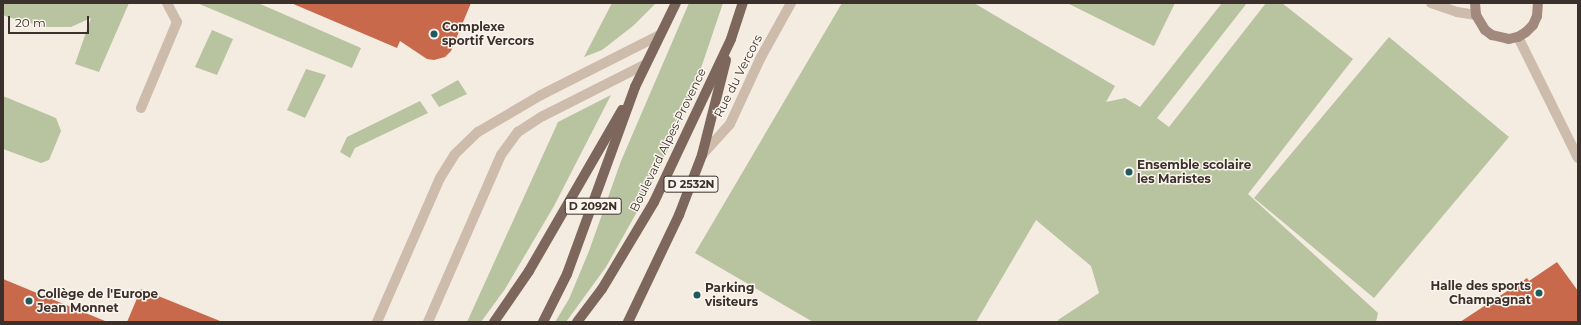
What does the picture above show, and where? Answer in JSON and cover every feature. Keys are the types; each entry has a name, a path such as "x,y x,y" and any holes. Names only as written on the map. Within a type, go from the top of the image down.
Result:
{"main road":[{"path":"494,322 529,271 635,87 676,3"},
{"name":"Boulevard Alpes-Provence","path":"577,322 602,289 654,202 731,39 743,3"},
{"path":"1475,3 1476,15 1484,30 1492,35 1509,39 1518,37 1533,25 1537,16 1538,3"},
{"name":"D 2532N","path":"628,322 679,215 702,155 731,39"},
{"name":"D 2092N","path":"543,322 570,267 635,87"}],"street":[{"path":"141,108 177,22 167,3"},
{"name":"Rue du Vercors","path":"702,155 730,124 761,58 791,3"},
{"path":"1431,3 1457,12 1476,15"},
{"path":"377,322 440,178 455,154 478,132 541,95 660,35"},
{"path":"1518,37 1578,158"},
{"path":"428,322 501,155 518,132 543,116 646,64"}],"green space":[{"path":"3,3 129,3 99,72 75,64 91,18 71,27 44,27 3,15"},
{"path":"197,3 258,3 361,48 352,68"},
{"path":"612,3 656,3 633,26 602,50 584,57"},
{"path":"689,3 723,3 699,74 676,132 647,194 606,267 566,322 555,322 569,299 589,251 621,161"},
{"name":"Ensemble scolaire les Maristes","path":"842,3 974,3 1115,86 1106,102 1125,98 1140,107 1222,3 1247,3 1157,118 1169,127 1266,3 1282,3 1353,59 1248,194 1378,313 1376,322 1059,322 1058,320 1099,293 1091,266 1036,220 976,322 813,322 695,253"},
{"path":"1067,3 1175,3 1154,46"},
{"path":"212,30 233,39 217,75 195,67"},
{"path":"1389,37 1509,137 1374,298 1254,198"},
{"path":"306,69 326,75 305,118 287,110"},
{"path":"458,80 467,94 439,107 431,95"},
{"path":"611,95 554,206 505,289 481,322 467,322 558,122"},
{"path":"3,96 56,118 61,131 49,160 41,163 3,149"},
{"path":"420,101 428,113 355,148 350,158 340,152 347,137"}],"building":[{"name":"Complexe sportif Vercors","path":"291,3 471,3 451,51 445,57 434,60 427,59 400,41 397,48"},
{"name":"Halle des sports Champagnat","path":"1557,262 1578,291 1578,322 1460,322 1527,278 1529,281"},
{"name":"Collège de l'Europe Jean Monnet","path":"3,279 105,321 105,322 3,322"},
{"name":"Collège de l'Europe Jean Monnet","path":"141,289 220,321 220,322 127,322"}],"place":[{"name":"Complexe sportif Vercors","path":"434,34"},
{"name":"Ensemble scolaire les Maristes","path":"1129,172"},
{"name":"Halle des sports Champagnat","path":"1539,293"},
{"name":"Parking visiteurs","path":"697,295"},
{"name":"Collège de l'Europe Jean Monnet","path":"29,301"}]}
